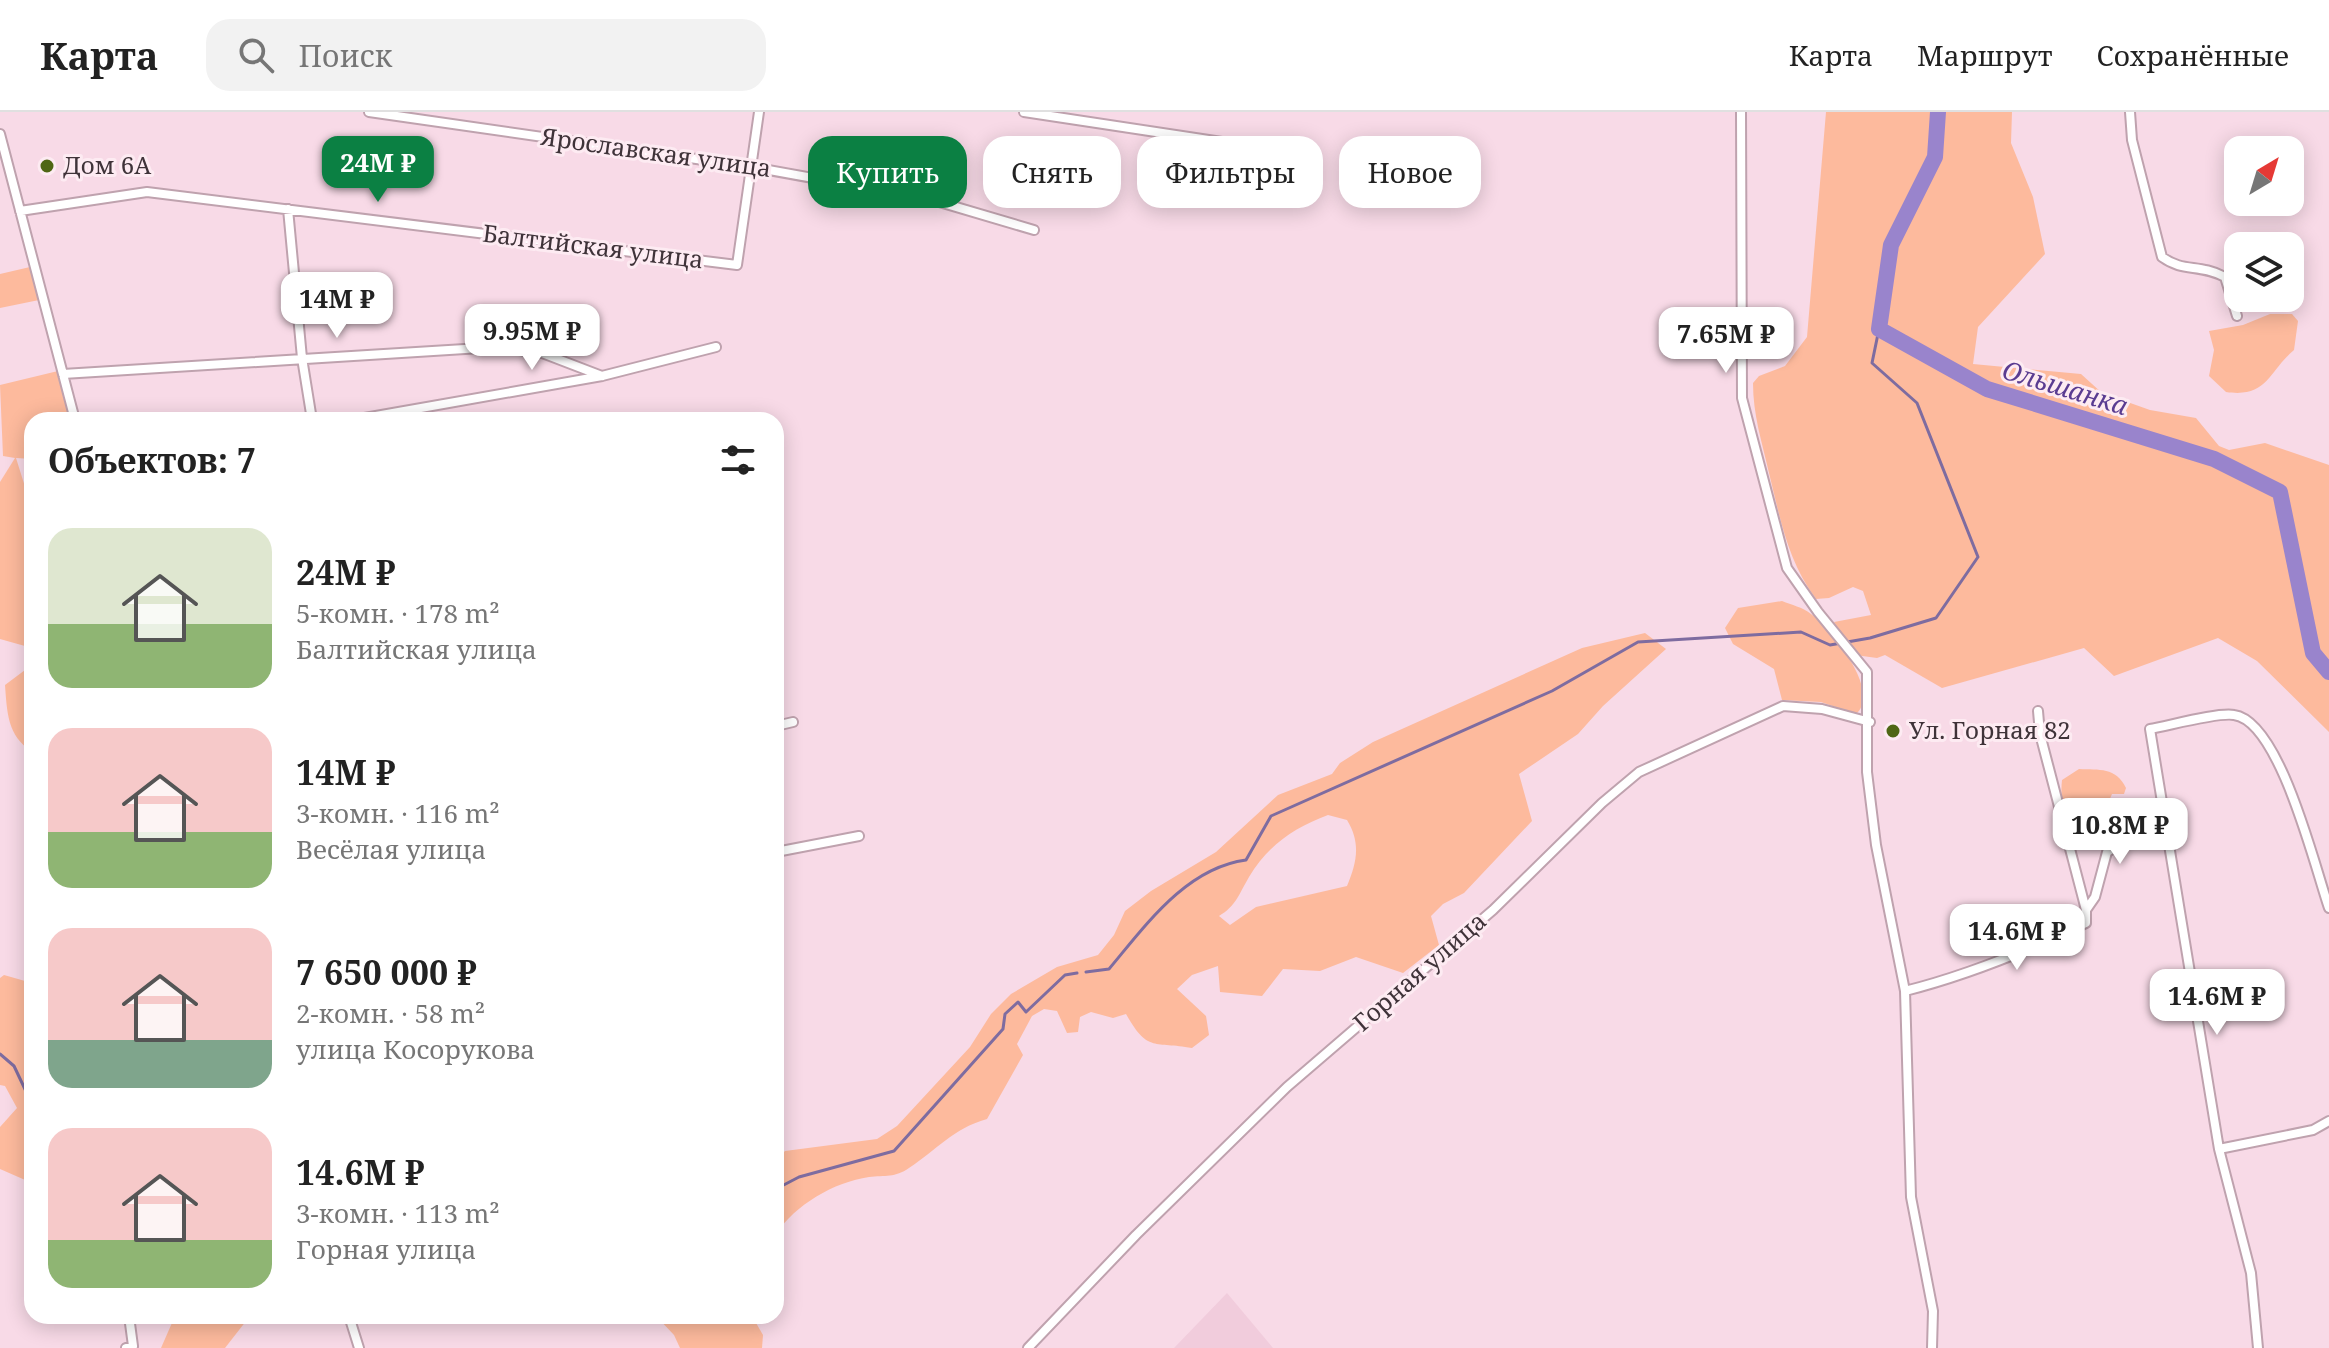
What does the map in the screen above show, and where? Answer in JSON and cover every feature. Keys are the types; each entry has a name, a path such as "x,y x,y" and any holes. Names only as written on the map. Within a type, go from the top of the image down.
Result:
{"street":[{"name":"Ярославская улица","path":"369,112 752,167 929,199 1034,230"},
{"path":"752,167 759,112"},
{"path":"1024,112 1182,136"},
{"path":"1741,112 1742,398 1787,568 1867,672 1870,722 1867,772 1876,845 1905,991 1911,1197 1933,1311 1932,1348"},
{"path":"2130,112 2132,140 2162,257 2176,268 2204,266 2225,277 2237,316"},
{"path":"0,134 73,412"},
{"name":"Балтийская улица","path":"20,211 147,192 737,265 752,167"},
{"path":"288,209 302,358 311,412"},
{"path":"63,374 497,347 542,353 602,376"},
{"path":"398,412 602,376 716,347"},
{"name":"Горная улица","path":"1028,1348 1287,1087 1493,910 1602,803 1639,772 1783,706 1822,709 1870,722"},
{"path":"1905,991 1955,978 2036,947 2086,923 2086,910 2040,734 2038,711"},
{"path":"2258,1348 2251,1273 2219,1149 2150,729 2235,715 2256,726 2271,747 2286,783 2329,908"},
{"path":"784,724 793,722"},
{"path":"2086,910 2095,897 2107,852 2140,833 2166,827"},
{"path":"784,850 859,836"},
{"path":"2219,1149 2313,1130 2329,1121"},
{"path":"126,1348 133,1346 130,1324"},
{"path":"352,1324 359,1348"}],"shaded area":[{"path":"1826,112 2012,112 2011,143 2033,197 2045,254 1978,327 1973,364 2081,374 2102,393 2150,410 2196,418 2219,446 2229,450 2265,443 2329,465 2329,732 2257,661 2218,638 2114,676 2084,648 1942,688 1885,655 1877,658 1855,655 1834,622 1871,615 1863,591 1853,587 1829,598 1816,599 1806,585 1781,523 1753,395 1753,383 1759,376 1785,366 1807,337"},
{"path":"30,267 39,300 0,308 0,274"},
{"path":"2270,314 2292,314 2298,321 2294,350 2259,387 2240,393 2226,392 2209,376 2214,350 2209,331 2243,325"},
{"path":"58,371 68,412 24,412 24,458 16,458 24,484 24,646 0,639 0,482 15,458 3,456 0,385"},
{"path":"1782,601 1811,614 1851,661 1863,691 1862,704 1856,714 1821,702 1782,700 1774,669 1733,644 1725,628 1738,608"},
{"path":"1645,633 1666,649 1603,706 1578,734 1519,774 1532,821 1464,893 1443,904 1431,916 1439,945 1403,973 1356,957 1320,971 1283,969 1262,996 1220,992 1218,966 1192,975 1177,989 1206,1016 1209,1035 1192,1048 1147,1040 1126,1014 1113,1018 1091,1012 1080,1017 1078,1032 1067,1033 1057,1011 1044,1009 1032,1016 1017,1044 1023,1055 987,1119 955,1134 904,1171 856,1180 816,1196 784,1223 785,1151 877,1139 897,1126 970,1047 991,1014 1011,994 1057,967 1098,955 1114,935 1125,911 1151,891 1216,852 1278,795 1332,774 1340,763 1373,742 1582,648","holes":["1328,815 1347,820 1356,853 1347,886 1256,907 1230,925 1219,916 1233,904 1264,856 1283,839 1304,825"]},
{"path":"24,671 24,745 13,731 5,685"},
{"path":"2079,769 2112,773 2126,788 2124,794 2112,794 2109,801 2112,834 2088,833 2072,823 2066,814 2061,793 2062,780"},
{"path":"4,975 24,981 24,1180 0,1169 0,1127 17,1108 5,1086 0,1085 0,978"},
{"path":"1227,1293 1273,1348 1174,1348"},
{"path":"172,1324 244,1324 225,1348 161,1348"},
{"path":"664,1324 757,1324 763,1335 762,1348 680,1348"}],"waterway":[{"name":"Ольшанка","path":"1938,112 1935,157 1891,245 1879,329 1987,389 2214,459 2280,492 2313,653 2329,672"},
{"path":"1086,972 1109,969 1153,917 1186,886 1224,865 1246,860 1271,816 1552,691 1638,642 1801,632 1830,645 1870,638 1936,618 1978,557 1917,403 1872,363 1879,329"},
{"path":"784,1185 799,1177 894,1151 1003,1029 1005,1014 1018,1002 1026,1012 1065,975 1077,973"},
{"path":"0,1054 14,1066 24,1087"}],"place":[{"name":"Дом 6А","path":"47,166"},
{"name":"Ул. Горная 82","path":"1893,731"}]}
